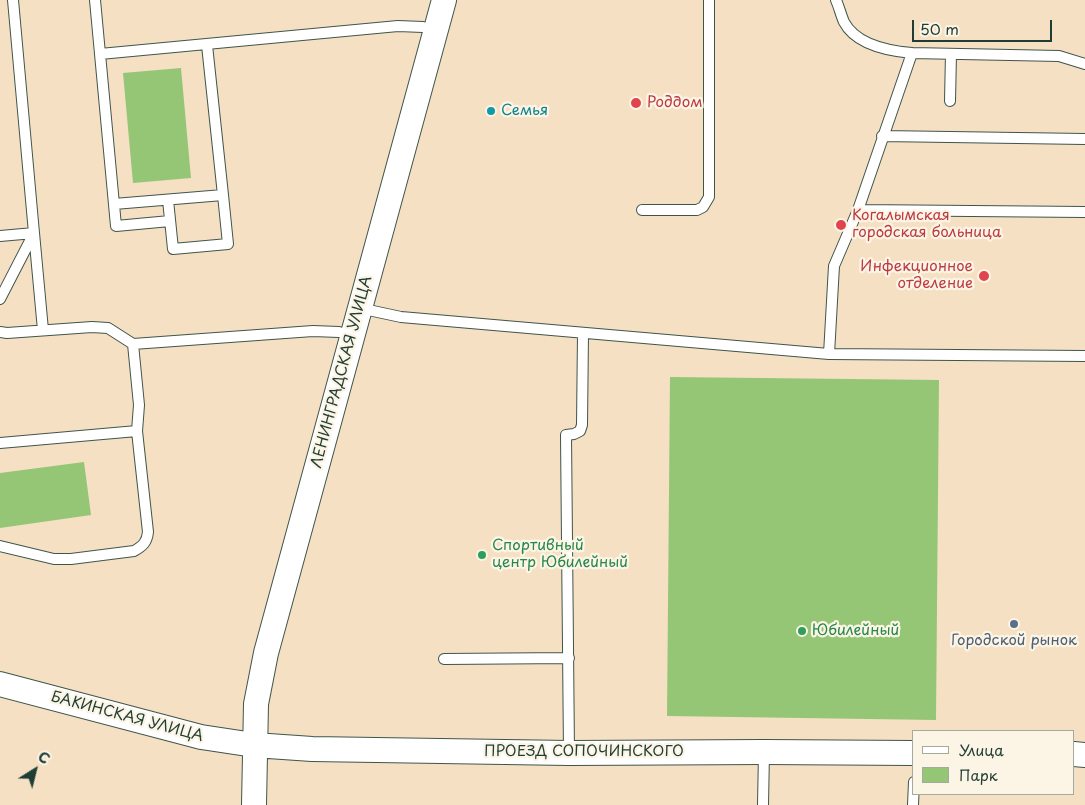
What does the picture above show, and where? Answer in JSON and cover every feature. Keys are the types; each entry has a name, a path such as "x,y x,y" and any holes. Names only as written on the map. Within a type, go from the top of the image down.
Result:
{"street":[{"name":"ЛЕНИНГРАДСКАЯ УЛИЦА","path":"254,805 256,704 266,653 444,0"},
{"name":"БАКИНСКАЯ УЛИЦА","path":"0,684 201,737 254,745"},
{"name":"ПРОЕЗД СОПОЧИНСКОГО","path":"254,745 312,749 569,754 912,753"}],"lane":[{"path":"14,0 44,330"},
{"path":"95,0 116,226 170,221"},
{"path":"642,210 697,210 703,207 709,197 709,0"},
{"path":"836,0 845,23 854,34 890,51 1059,56 1085,64"},
{"path":"100,54 398,26 423,27 436,30"},
{"path":"168,200 173,249 228,244 207,45"},
{"path":"829,354 834,266 858,210 912,53"},
{"path":"950,101 951,54"},
{"path":"882,136 1085,140"},
{"path":"114,204 223,195"},
{"path":"858,210 1085,212"},
{"path":"0,236 34,233"},
{"path":"0,299 34,233"},
{"path":"359,308 401,318 829,354 1085,356"},
{"path":"0,332 92,327 108,328 133,344 313,331 339,332 352,335"},
{"path":"569,754 566,435 580,431 582,425 583,334"},
{"path":"0,546 54,559 71,559 134,551 142,547 147,539 148,532 137,431 139,405 133,344"},
{"path":"0,443 137,431"},
{"path":"444,659 568,658"},
{"path":"763,805 764,752"}],"green space":[{"path":"181,68 191,178 133,183 123,73"},
{"name":"Юбилейный","path":"670,377 939,380 936,720 667,716"},
{"path":"84,462 91,515 0,528 0,473"}],"place":[{"name":"Роддом","path":"636,103"},
{"name":"Семья","path":"491,111"},
{"name":"Когалымская городская больница","path":"841,225"},
{"name":"Инфекционное отделение","path":"984,276"},
{"name":"Спортивный центр Юбилейный","path":"482,555"},
{"name":"Городской рынок","path":"1014,624"},
{"name":"Юбилейный","path":"802,631"}]}
